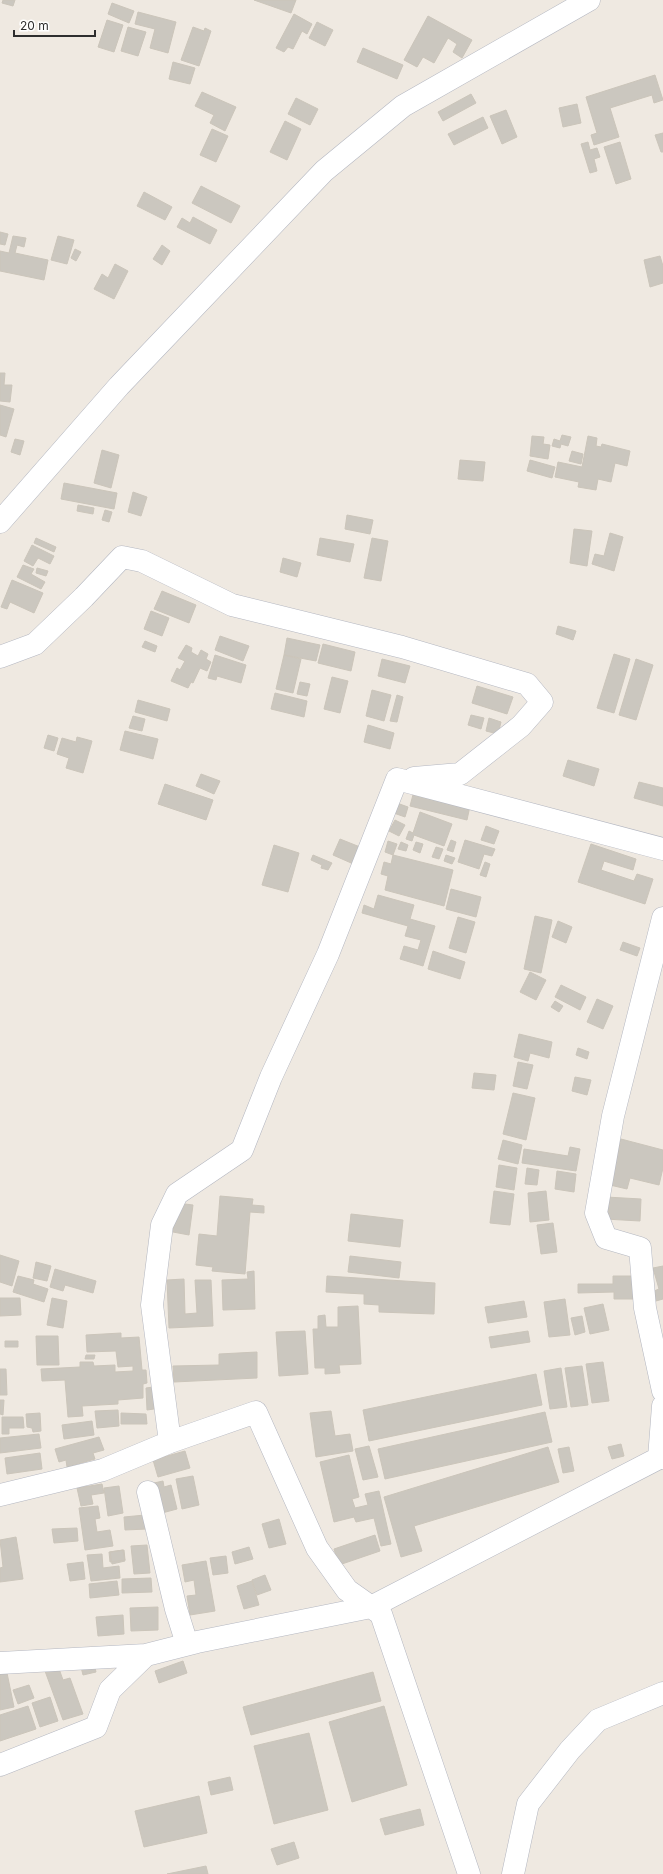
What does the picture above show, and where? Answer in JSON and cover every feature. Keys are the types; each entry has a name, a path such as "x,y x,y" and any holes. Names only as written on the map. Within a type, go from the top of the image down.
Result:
{"street":[{"path":"0,522 119,386 324,171 403,106 589,0"},
{"path":"0,657 35,644 84,597 122,557 142,562 232,605 402,646 527,684 542,702 522,726 460,774 397,779"},
{"path":"397,779 663,848"},
{"path":"170,1442 152,1305 162,1225 177,1194 242,1150 271,1077 328,954 397,779"},
{"path":"663,918 613,1116 596,1214 606,1238 640,1248 645,1308 663,1390"},
{"path":"0,1663 146,1655 187,1644 371,1607 661,1458 663,1406"},
{"path":"0,1495 103,1470 170,1442 256,1412 317,1548 347,1590 381,1614 468,1874"},
{"path":"148,1492 176,1609 187,1644"},
{"path":"0,1765 96,1727 110,1690 146,1655"},
{"path":"513,1874 528,1804 570,1750 598,1720 663,1693"}],"building":[{"path":"3,0 15,0 13,6 2,3"},
{"path":"254,0 296,0 291,13"},
{"path":"112,3 134,11 129,23 108,14"},
{"path":"138,12 176,22 168,53 150,48 155,29 135,24"},
{"path":"294,14 312,24 307,34 302,31 293,49 288,47 284,52 276,48"},
{"path":"428,16 472,40 462,58 453,52 457,44 448,38 434,63 423,57 417,67 404,60"},
{"path":"107,20 123,25 114,52 98,47"},
{"path":"317,22 333,30 325,46 309,38"},
{"path":"128,27 146,32 138,56 121,51"},
{"path":"193,27 204,31 205,28 211,31 199,66 181,60"},
{"path":"363,48 403,65 397,79 357,62"},
{"path":"173,62 195,68 190,84 169,79"},
{"path":"655,75 663,100 654,103 652,95 610,108 619,137 594,145 591,135 597,133 586,97"},
{"path":"202,92 236,107 225,131 210,123 214,115 195,106"},
{"path":"471,94 476,103 443,121 438,112"},
{"path":"296,98 318,109 310,125 288,114"},
{"path":"577,104 581,123 563,127 559,108"},
{"path":"506,110 517,137 502,144 490,116"},
{"path":"483,117 488,128 454,145 448,134"},
{"path":"285,121 301,129 287,160 270,152"},
{"path":"212,129 228,136 216,162 200,155"},
{"path":"663,133 663,152 661,152 655,135"},
{"path":"588,142 590,150 597,148 600,157 594,159 597,171 590,173 581,144"},
{"path":"620,142 631,179 616,184 604,147"},
{"path":"201,186 240,206 231,223 192,203"},
{"path":"144,192 172,207 165,220 137,206"},
{"path":"193,217 217,230 210,244 177,227 182,218 190,223"},
{"path":"0,232 8,234 5,245 0,244"},
{"path":"13,236 26,238 24,247 17,245 15,253 48,260 44,280 0,271 0,251 9,253"},
{"path":"58,236 74,240 67,264 51,260"},
{"path":"162,245 170,251 162,265 153,259"},
{"path":"75,249 81,252 76,261 71,258"},
{"path":"660,256 663,266 663,283 650,287 644,260"},
{"path":"115,264 128,271 114,299 94,289 102,274 108,278"},
{"path":"0,373 5,373 4,385 12,385 10,402 0,401"},
{"path":"0,405 14,409 6,437 0,435"},
{"path":"562,435 571,437 568,446 561,444 560,448 552,446 554,439 560,441"},
{"path":"532,436 544,437 543,444 550,445 548,459 530,456"},
{"path":"588,436 597,438 596,446 601,447 602,444 630,451 627,466 615,463 611,482 598,479 596,490 578,487 579,482 555,477 558,462 582,467"},
{"path":"15,439 24,441 20,455 11,452"},
{"path":"102,450 119,455 111,488 94,483"},
{"path":"572,451 583,454 581,464 569,461"},
{"path":"460,460 485,462 483,481 458,479"},
{"path":"530,460 555,467 552,478 527,471"},
{"path":"64,483 117,493 114,509 61,499"},
{"path":"133,492 147,497 141,516 128,512"},
{"path":"78,505 94,508 93,514 77,511"},
{"path":"105,510 112,512 109,522 102,520"},
{"path":"347,515 373,520 370,534 345,529"},
{"path":"574,529 592,531 587,566 570,563"},
{"path":"610,533 623,537 614,571 592,564 595,554 604,556"},
{"path":"36,538 56,547 54,552 34,543"},
{"path":"320,538 354,544 350,562 317,555"},
{"path":"372,538 388,541 381,581 364,578"},
{"path":"32,545 54,556 50,564 38,558 33,566 24,561"},
{"path":"283,558 301,563 297,577 280,572"},
{"path":"23,565 34,569 31,574 45,582 41,589 17,577"},
{"path":"37,568 48,571 46,576 36,573"},
{"path":"12,580 43,593 34,613 10,602 7,609 1,607"},
{"path":"162,591 196,605 189,623 154,609"},
{"path":"151,611 169,618 162,636 144,629"},
{"path":"558,626 576,631 573,640 556,634"},
{"path":"220,636 249,646 243,661 215,650"},
{"path":"287,638 320,645 316,661 284,655"},
{"path":"145,641 157,646 155,652 142,647"},
{"path":"323,644 355,652 351,671 318,663"},
{"path":"186,645 192,648 191,652 198,656 201,650 208,654 206,659 211,662 207,671 200,668 193,683 191,682 188,688 171,681 177,668 180,670 185,661 178,658"},
{"path":"614,654 630,659 614,713 597,708"},
{"path":"215,655 246,665 241,683 217,676 216,680 208,678"},
{"path":"284,655 301,659 293,693 276,689"},
{"path":"382,659 410,666 405,683 378,676"},
{"path":"636,659 653,665 636,720 619,715"},
{"path":"332,677 348,681 340,713 324,709"},
{"path":"300,682 310,684 307,696 297,694"},
{"path":"477,686 513,697 507,714 472,703"},
{"path":"372,690 391,695 384,721 366,716"},
{"path":"275,693 307,701 304,717 271,709"},
{"path":"397,695 403,697 397,722 390,721"},
{"path":"138,700 170,709 167,721 135,712"},
{"path":"471,715 484,718 481,729 468,725"},
{"path":"133,716 145,719 142,731 129,728"},
{"path":"489,718 501,722 498,734 486,731"},
{"path":"368,725 394,733 390,749 364,742"},
{"path":"125,731 158,739 153,759 120,750"},
{"path":"48,735 58,738 54,751 44,748"},
{"path":"77,737 92,741 83,773 66,768 69,758 57,754 62,738 76,742"},
{"path":"568,760 599,769 594,786 563,776"},
{"path":"201,774 220,781 214,794 196,786"},
{"path":"639,782 663,788 663,806 634,798"},
{"path":"165,784 213,800 206,820 158,804"},
{"path":"414,791 470,806 467,820 410,806"},
{"path":"394,802 408,807 405,817 391,812"},
{"path":"420,812 452,824 444,846 414,835 412,841 406,839 409,831 413,833"},
{"path":"395,820 405,825 399,836 389,831"},
{"path":"486,826 499,831 494,844 481,840"},
{"path":"340,839 365,849 358,866 333,855"},
{"path":"451,840 456,842 453,852 447,850"},
{"path":"465,840 495,849 492,856 484,854 479,869 458,862"},
{"path":"388,841 397,844 393,855 385,852"},
{"path":"401,842 408,845 406,851 398,849"},
{"path":"416,842 423,844 420,853 413,850"},
{"path":"591,844 636,859 633,870 604,861 601,870 634,881 637,874 653,879 645,904 578,882"},
{"path":"274,845 299,853 288,892 262,885"},
{"path":"436,847 443,849 439,859 432,857"},
{"path":"313,855 332,863 328,870 321,868 322,865 311,860"},
{"path":"393,855 453,870 444,906 385,890 388,876 381,874 384,862 391,864"},
{"path":"446,855 455,858 452,864 444,861"},
{"path":"485,862 490,864 486,877 480,875"},
{"path":"451,889 481,897 476,917 446,909"},
{"path":"378,895 414,905 410,919 435,926 423,966 400,959 404,946 418,950 421,940 405,936 408,926 362,913 364,905 374,909"},
{"path":"535,916 552,920 541,973 524,969"},
{"path":"458,917 475,922 466,953 449,948"},
{"path":"558,921 572,927 566,943 552,937"},
{"path":"623,942 640,948 637,956 620,950"},
{"path":"433,951 465,962 460,979 428,969"},
{"path":"530,972 546,980 536,1000 520,992"},
{"path":"561,985 586,997 580,1010 555,997"},
{"path":"597,999 613,1006 603,1029 587,1022"},
{"path":"555,1001 563,1006 559,1012 551,1007"},
{"path":"519,1034 552,1042 549,1058 530,1053 528,1061 514,1057"},
{"path":"578,1048 589,1052 587,1059 576,1055"},
{"path":"518,1062 533,1065 527,1089 513,1086"},
{"path":"474,1073 496,1075 494,1090 472,1088"},
{"path":"575,1077 591,1080 587,1095 572,1091"},
{"path":"513,1093 535,1098 526,1140 503,1134"},
{"path":"621,1139 663,1150 663,1168 659,1185 630,1178 627,1189 610,1185"},
{"path":"503,1140 522,1145 518,1164 498,1159"},
{"path":"570,1147 580,1149 576,1171 522,1163 524,1149 568,1156"},
{"path":"499,1165 517,1168 514,1190 496,1187"},
{"path":"527,1168 539,1170 537,1185 525,1184"},
{"path":"557,1171 576,1174 574,1192 555,1189"},
{"path":"494,1191 514,1194 510,1225 490,1223"},
{"path":"546,1191 549,1220 530,1222 528,1193"},
{"path":"220,1196 253,1199 252,1205 264,1206 264,1213 250,1212 245,1274 212,1271 213,1267 196,1265 199,1234 217,1236"},
{"path":"606,1197 641,1199 640,1221 605,1219"},
{"path":"177,1203 193,1205 189,1235 173,1232"},
{"path":"351,1214 403,1220 400,1247 348,1241"},
{"path":"553,1223 557,1252 541,1254 537,1225"},
{"path":"0,1255 19,1261 12,1286 0,1282"},
{"path":"350,1256 401,1262 399,1278 348,1272"},
{"path":"36,1262 51,1266 47,1281 33,1278"},
{"path":"663,1266 663,1299 656,1301 654,1291 659,1289 653,1268"},
{"path":"55,1269 96,1281 93,1293 65,1285 63,1291 50,1287"},
{"path":"254,1271 255,1309 223,1310 222,1280 248,1279 247,1272"},
{"path":"18,1276 34,1280 33,1284 48,1289 44,1302 13,1292"},
{"path":"327,1276 435,1283 434,1314 379,1312 379,1305 364,1304 364,1294 326,1292"},
{"path":"613,1276 633,1276 633,1299 614,1299 614,1292 578,1293 578,1284 613,1284"},
{"path":"184,1279 185,1314 197,1313 195,1280 211,1280 213,1326 169,1328 167,1280"},
{"path":"0,1298 20,1298 21,1315 0,1316"},
{"path":"52,1298 67,1301 63,1328 47,1325"},
{"path":"565,1299 570,1335 549,1337 544,1302"},
{"path":"524,1301 527,1317 488,1323 485,1307"},
{"path":"603,1304 609,1330 590,1334 584,1308"},
{"path":"358,1306 361,1364 339,1365 340,1373 325,1374 325,1368 315,1368 313,1329 318,1329 318,1316 325,1315 326,1327 338,1327 338,1307"},
{"path":"582,1316 585,1332 575,1335 571,1318"},
{"path":"305,1331 308,1374 279,1376 276,1332"},
{"path":"528,1331 530,1342 491,1348 489,1337"},
{"path":"121,1333 121,1338 139,1337 142,1370 146,1370 147,1383 143,1384 143,1398 118,1400 118,1404 82,1406 83,1416 68,1417 65,1380 42,1381 41,1369 80,1367 80,1362 93,1362 94,1366 115,1365 115,1372 133,1371 133,1366 118,1367 116,1351 87,1352 86,1335"},
{"path":"36,1336 58,1336 59,1365 37,1365"},
{"path":"5,1341 18,1341 18,1347 5,1347"},
{"path":"257,1352 257,1378 174,1382 173,1366 219,1365 219,1354"},
{"path":"86,1355 95,1355 94,1359 85,1359"},
{"path":"603,1362 609,1401 592,1403 586,1364"},
{"path":"582,1366 588,1405 571,1407 565,1368"},
{"path":"561,1368 567,1407 550,1409 544,1371"},
{"path":"0,1369 6,1369 7,1395 0,1395"},
{"path":"536,1374 542,1405 369,1441 363,1410"},
{"path":"153,1387 154,1409 147,1410 146,1388"},
{"path":"0,1400 4,1400 3,1415 0,1414"},
{"path":"118,1410 119,1426 97,1428 95,1411"},
{"path":"331,1411 335,1436 350,1434 353,1451 316,1457 310,1413"},
{"path":"545,1412 552,1442 385,1479 378,1449"},
{"path":"40,1413 41,1431 33,1432 32,1428 27,1427 26,1414"},
{"path":"121,1413 146,1414 147,1424 121,1424"},
{"path":"2,1417 23,1417 24,1428 9,1428 9,1434 2,1434"},
{"path":"92,1421 94,1435 64,1439 62,1425"},
{"path":"39,1434 41,1448 0,1453 0,1438"},
{"path":"99,1437 104,1450 93,1453 95,1459 67,1467 66,1460 59,1462 55,1449"},
{"path":"621,1444 624,1456 612,1459 608,1447"},
{"path":"369,1446 378,1477 363,1480 355,1449"},
{"path":"548,1447 559,1482 414,1526 422,1551 401,1557 384,1497"},
{"path":"569,1447 574,1471 563,1473 558,1449"},
{"path":"185,1451 190,1468 158,1477 153,1460"},
{"path":"40,1453 42,1469 7,1474 5,1458"},
{"path":"349,1455 359,1497 352,1499 355,1508 368,1505 365,1494 379,1491 391,1544 381,1546 374,1518 356,1522 354,1517 334,1522 320,1462"},
{"path":"193,1476 199,1505 182,1509 176,1479"},
{"path":"163,1481 164,1487 171,1485 177,1509 162,1513 154,1483"},
{"path":"102,1484 104,1493 91,1495 93,1504 81,1506 77,1488"},
{"path":"119,1486 123,1513 108,1516 104,1488"},
{"path":"98,1506 100,1518 95,1519 97,1532 110,1530 113,1546 85,1550 79,1508"},
{"path":"145,1515 147,1529 125,1530 124,1517"},
{"path":"279,1519 286,1544 269,1548 262,1524"},
{"path":"77,1528 78,1541 54,1543 52,1529"},
{"path":"375,1535 380,1551 339,1565 334,1549"},
{"path":"16,1537 23,1579 0,1582 0,1568 3,1567 0,1540"},
{"path":"147,1545 150,1573 134,1574 131,1546"},
{"path":"249,1547 253,1559 235,1564 232,1552"},
{"path":"123,1550 125,1561 112,1564 110,1552"},
{"path":"124,1550 125,1560 110,1562 109,1552"},
{"path":"102,1554 103,1568 119,1566 120,1578 91,1581 87,1555"},
{"path":"226,1556 228,1573 213,1575 210,1558"},
{"path":"206,1561 215,1611 190,1615 187,1596 196,1595 194,1580 185,1582 182,1565"},
{"path":"83,1562 85,1579 70,1581 67,1564"},
{"path":"265,1575 271,1590 257,1595 252,1580"},
{"path":"151,1578 152,1592 122,1593 122,1579"},
{"path":"117,1581 119,1595 90,1598 89,1584"},
{"path":"252,1581 259,1605 244,1609 237,1586"},
{"path":"158,1607 158,1630 131,1631 130,1608"},
{"path":"123,1615 124,1634 98,1636 96,1617"},
{"path":"93,1660 96,1672 83,1675 80,1663"},
{"path":"183,1661 187,1673 159,1683 155,1671"},
{"path":"58,1666 63,1680 70,1678 83,1714 63,1720 45,1671"},
{"path":"373,1672 381,1701 251,1735 243,1707"},
{"path":"7,1673 14,1707 0,1710 0,1674"},
{"path":"29,1685 34,1698 18,1704 13,1690"},
{"path":"50,1697 58,1721 40,1727 32,1703"},
{"path":"28,1706 36,1729 0,1741 0,1715"},
{"path":"384,1706 407,1785 352,1802 329,1722"},
{"path":"309,1733 328,1810 274,1824 254,1746"},
{"path":"230,1777 233,1790 211,1795 208,1782"},
{"path":"199,1796 207,1833 144,1847 135,1811"},
{"path":"420,1809 424,1825 385,1835 380,1819"},
{"path":"294,1842 299,1858 277,1865 271,1849"},
{"path":"206,1866 208,1874 167,1874"}]}
